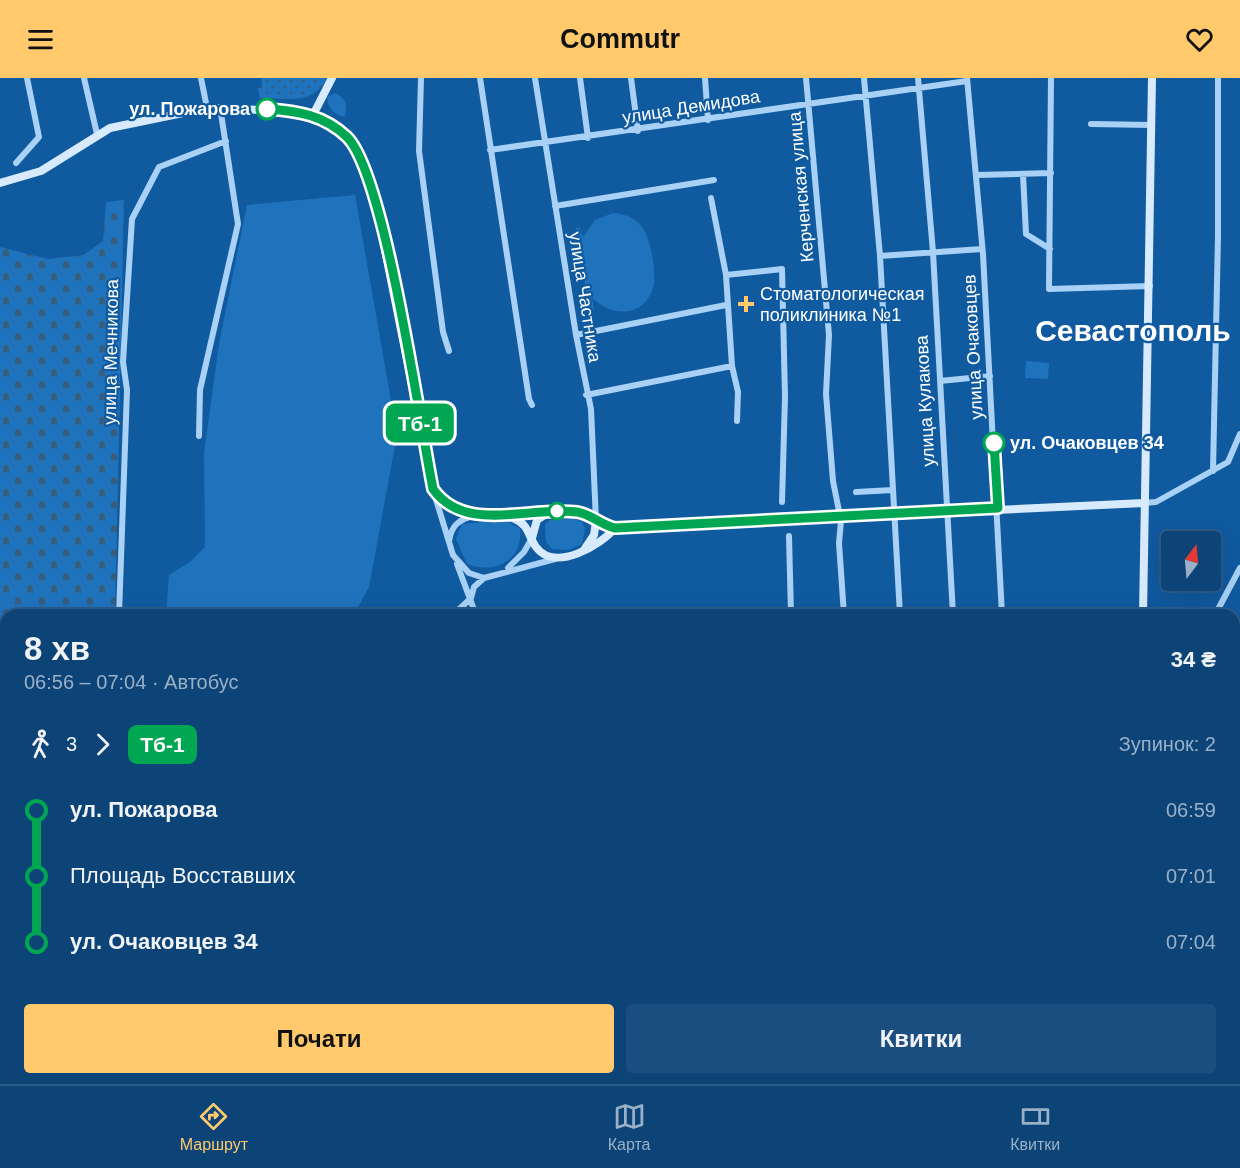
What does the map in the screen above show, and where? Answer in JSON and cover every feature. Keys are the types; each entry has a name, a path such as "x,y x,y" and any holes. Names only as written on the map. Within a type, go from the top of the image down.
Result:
{"main road":[{"path":"313,115 332,78"},
{"path":"1143,609 1152,78"},
{"path":"0,183 41,171 97,135 120,126 207,108 290,111 313,115 332,125 348,138 357,151 376,205 433,489 439,498 454,510 473,516 516,519 528,529 536,547 544,554 561,558 582,552 606,540 615,528"},
{"path":"473,516 554,511 581,513 615,528 998,508 1144,503"},
{"path":"532,538 537,520 554,511"},
{"path":"582,552 591,541 596,521"}],"street":[{"path":"16,163 39,137 27,78"},
{"path":"84,78 97,135"},
{"path":"201,78 207,108"},
{"path":"421,78 419,151 443,332 449,351"},
{"path":"480,78 519,345 532,405"},
{"name":"улица Частника","path":"535,78 586,395 591,409 596,521"},
{"path":"580,78 588,138"},
{"path":"631,78 638,130"},
{"path":"705,78 708,120"},
{"name":"Керченская улица","path":"806,78 829,336 826,394 833,481 840,517 844,609"},
{"path":"864,78 880,256 900,609"},
{"name":"улица Кулакова","path":"918,78 933,252 953,609"},
{"path":"1051,78 1049,290 1150,286"},
{"path":"1213,471 1218,78"},
{"name":"улица Демидова","path":"490,150 588,138 967,79"},
{"name":"улица Очаковцев","path":"967,79 982,249 1002,609"},
{"path":"199,436 200,390 238,224 220,107"},
{"path":"1090,124 1152,125"},
{"name":"улица Мечникова","path":"119,609 127,390 124,351 132,219 159,167 226,141"},
{"path":"976,175 1051,173"},
{"path":"1023,174 1026,234 1050,249"},
{"path":"555,206 714,180"},
{"path":"711,198 726,275 726,305 732,366 738,392 736,421"},
{"path":"880,256 982,249"},
{"path":"726,275 782,269 785,397 782,502"},
{"path":"576,335 726,305"},
{"path":"586,395 732,366"},
{"path":"940,381 990,376"},
{"path":"1144,503 1156,502 1228,462 1240,434"},
{"path":"433,489 453,555 474,609"},
{"path":"856,492 893,490"},
{"path":"449,542 452,529 459,521 473,516"},
{"path":"789,536 791,609"},
{"path":"506,570 520,556 532,538"},
{"path":"453,555 466,571 484,578"},
{"path":"459,609 471,598 474,587 484,578 506,570 561,558"},
{"path":"1218,609 1240,568"}],"green space":[{"path":"261,78 328,78 321,87 307,97 290,99 260,98 258,89 262,87"},
{"path":"335,93 345,102 345,117 335,113 329,104 327,97"},
{"path":"355,195 397,435 369,587 357,609 166,609 169,575 190,562 205,547 204,453 219,344 247,205"},
{"path":"124,200 115,609 0,609 0,247 48,259 84,255 103,241 106,202"},
{"path":"613,213 631,218 643,228 651,252 654,285 646,301 639,307 623,312 606,308 592,297 594,311 589,311 576,228 580,228 583,237 595,220"},
{"path":"1026,361 1049,363 1048,379 1025,378"},
{"path":"572,518 582,522 585,529 582,544 568,550 552,549 546,542 545,524 550,520"},
{"path":"503,520 520,528 520,539 512,556 506,562 488,568 467,564 456,539 462,524"}],"bus line":[{"name":"Тб-1","path":"267,109 313,115 332,125 348,138 364,165 386,246 433,489 439,498 454,510 473,516 526,511 575,512 586,514 615,528 998,508 994,443"}],"place":[{"name":"ул. Пожарова","path":"267,109"},
{"name":"Стоматологическая поликлиника №1","path":"746,304"},
{"name":"ул. Очаковцев 34","path":"994,443"}],"district":[{"name":"Севастополь","path":"1133,330"}]}
